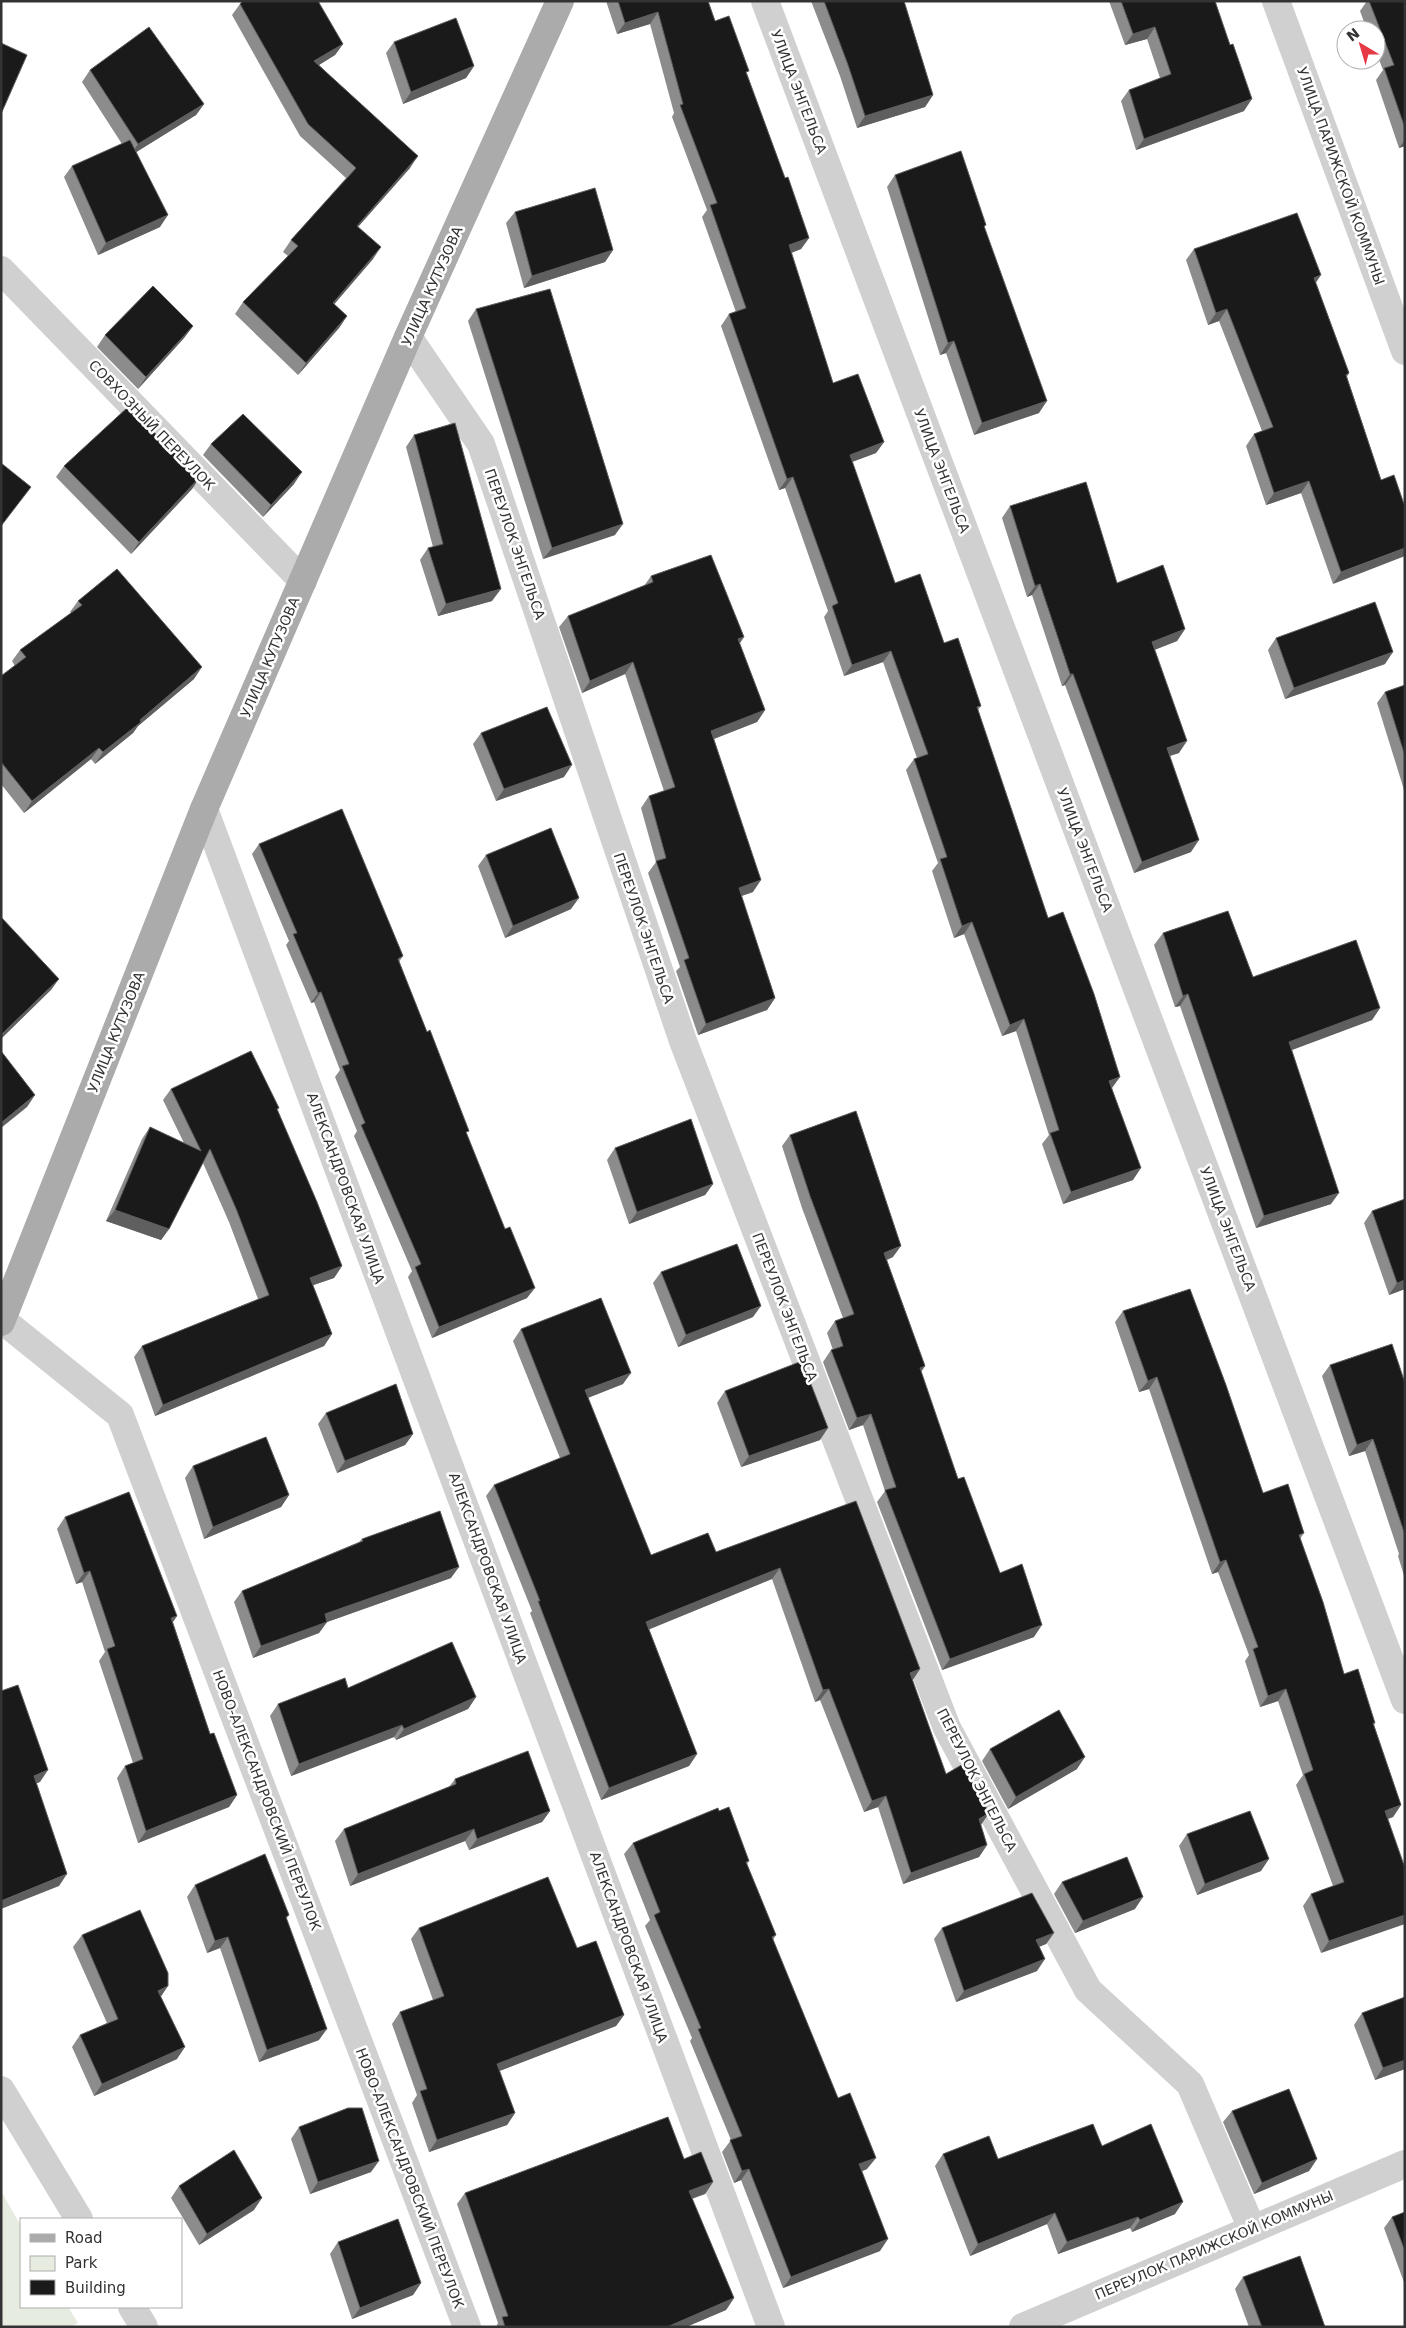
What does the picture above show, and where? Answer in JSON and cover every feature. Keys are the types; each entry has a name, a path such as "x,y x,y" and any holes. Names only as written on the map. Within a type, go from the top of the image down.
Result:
{"main road":[{"name":"УЛИЦА КУТУЗОВА","path":"2,1321 204,809 408,337 560,1"}],"street":[{"name":"УЛИЦА ЭНГЕЛЬСА","path":"765,1 1405,1700"},
{"name":"УЛИЦА ПАРИЖСКОЙ КОММУНЫ","path":"1276,1 1405,351"},
{"name":"СОВХОЗНЫЙ ПЕРЕУЛОК","path":"1,270 303,581"},
{"name":"ПЕРЕУЛОК ЭНГЕЛЬСА","path":"408,337 481,444 683,1041 947,1728 1088,1990 1190,2084 1252,2229"},
{"name":"АЛЕКСАНДРОВСКАЯ УЛИЦА","path":"204,809 771,2327"},
{"name":"НОВО-АЛЕКСАНДРОВСКИЙ ПЕРЕУЛОК","path":"2,1321 120,1415 467,2327"},
{"path":"1,2090 78,2218"},
{"name":"ПЕРЕУЛОК ПАРИЖСКОЙ КОММУНЫ","path":"1024,2327 1405,2164"},
{"path":"133,2308 144,2327"}],"green space":[{"path":"1,2191 20,2224 20,2308 69,2308 78,2323 71,2327 1,2327"}],"building":[{"path":"243,1 318,1 343,44 314,61 418,156 357,226 381,247 333,303 347,316 306,363 243,302 298,246 291,240 356,168 308,124 240,4"},
{"path":"618,1 708,1 715,21 729,16 749,71 746,72 785,178 788,177 809,238 789,245 833,383 858,374 884,442 850,455 895,583 920,574 944,643 958,638 981,706 977,707 1048,918 1063,912 1094,994 1120,1077 1109,1081 1141,1168 1071,1192 1050,1133 1059,1130 1024,1019 1010,1025 972,922 962,926 940,859 947,857 914,759 928,754 891,651 852,665 832,606 838,603 793,477 787,479 729,314 746,308 710,205 717,203 680,105 683,104 658,12 625,23"},
{"path":"824,1 904,1 933,95 865,116"},
{"path":"1121,1 1215,1 1230,45 1233,44 1252,99 1144,139 1129,90 1171,74 1155,27 1133,34"},
{"path":"1369,1 1405,1 1405,128 1385,70 1386,67 1394,65 1386,45 1386,20 1376,20"},
{"path":"456,18 474,66 411,92 394,42"},
{"path":"149,27 204,104 138,144 90,70"},
{"path":"1,43 27,55 1,114"},
{"path":"130,140 168,215 106,243 72,166"},
{"path":"961,151 986,225 984,226 1047,401 982,423 954,341 948,343 895,175"},
{"path":"595,188 613,250 532,276 515,212"},
{"path":"1297,213 1321,275 1314,278 1349,373 1346,375 1381,480 1394,475 1405,507 1405,548 1341,572 1309,481 1274,493 1254,434 1273,427 1227,309 1216,313 1194,249"},
{"path":"153,286 193,326 146,377 105,335"},
{"path":"550,289 623,524 552,548 476,309"},
{"path":"128,407 200,477 139,542 64,466"},
{"path":"243,414 302,472 271,505 211,444"},
{"path":"455,423 501,589 446,604 428,548 443,544 414,435"},
{"path":"1,463 31,487 1,526"},
{"path":"1086,482 1117,583 1163,565 1185,629 1152,642 1187,741 1167,748 1199,840 1142,862 1073,674 1070,674 1040,584 1035,586 1010,506"},
{"path":"711,555 744,637 738,639 765,710 711,731 761,880 739,888 775,998 706,1024 684,960 689,958 656,861 666,858 649,796 675,787 633,662 590,681 568,616 653,582 651,576"},
{"path":"117,569 202,667 140,720 141,722 103,752 99,748 32,801 1,762 1,676 26,657 20,650 82,605 78,601"},
{"path":"1375,602 1393,652 1294,688 1276,638"},
{"path":"1405,685 1405,756 1385,692"},
{"path":"547,707 572,765 504,789 481,733"},
{"path":"342,809 403,956 398,959 427,1032 430,1030 469,1131 466,1132 505,1229 510,1227 535,1288 439,1327 415,1267 421,1264 361,1125 365,1123 342,1066 349,1064 321,992 318,993 293,934 297,933 259,844"},
{"path":"551,828 579,898 513,926 486,855"},
{"path":"1228,911 1253,977 1356,940 1380,1008 1289,1042 1339,1193 1264,1216 1188,994 1183,996 1163,933"},
{"path":"1,917 59,979 1,1035"},
{"path":"1,1051 35,1095 1,1123"},
{"path":"251,1051 279,1108 277,1109 342,1266 310,1278 332,1334 163,1405 142,1346 269,1295 237,1211 210,1149 169,1229 115,1210 150,1127 201,1151 171,1089"},
{"path":"856,1111 901,1246 884,1253 925,1366 920,1368 958,1479 964,1477 1000,1573 1022,1564 1042,1625 950,1659 885,1490 896,1487 871,1414 857,1418 831,1350 843,1346 835,1321 854,1314 810,1196 790,1135"},
{"path":"691,1119 713,1184 637,1212 615,1148"},
{"path":"1405,1199 1405,1280 1397,1283 1372,1211"},
{"path":"737,1244 761,1306 686,1335 661,1272"},
{"path":"1190,1289 1226,1385 1263,1493 1288,1484 1304,1533 1299,1535 1323,1602 1344,1674 1358,1669 1375,1723 1373,1723 1401,1805 1385,1811 1405,1868 1405,1915 1329,1941 1311,1894 1344,1882 1304,1774 1313,1770 1286,1689 1268,1696 1253,1649 1258,1647 1226,1560 1220,1562 1157,1377 1148,1381 1123,1311"},
{"path":"601,1298 631,1373 585,1390 651,1555 708,1533 716,1552 856,1501 920,1669 910,1673 946,1774 963,1764 989,1813 979,1819 987,1845 911,1873 886,1796 872,1801 829,1689 823,1690 780,1568 646,1622 697,1754 609,1788 538,1601 540,1601 494,1485 570,1454 521,1329"},
{"path":"1392,1344 1405,1383 1405,1535 1373,1439 1357,1445 1330,1365"},
{"path":"802,1361 828,1428 749,1456 725,1391"},
{"path":"396,1384 413,1434 345,1461 326,1413"},
{"path":"266,1437 289,1495 213,1527 193,1466"},
{"path":"129,1492 177,1616 171,1618 210,1734 214,1733 237,1795 146,1831 125,1766 143,1759 107,1649 115,1646 90,1571 84,1573 65,1517"},
{"path":"440,1511 459,1567 325,1614 327,1622 261,1646 242,1591 363,1541 362,1539"},
{"path":"452,1642 476,1697 404,1729 402,1725 299,1764 278,1704 345,1678 348,1688"},
{"path":"18,1685 48,1770 34,1776 67,1874 1,1901 1,1691"},
{"path":"1059,1710 1085,1757 1016,1797 990,1749"},
{"path":"528,1751 550,1811 477,1839 474,1829 358,1874 344,1829 456,1784 455,1779"},
{"path":"729,1807 749,1861 746,1862 776,1935 772,1937 838,2098 850,2093 876,2158 859,2164 888,2239 791,2277 749,2169 742,2171 730,2140 742,2136 698,2029 701,2028 654,1915 660,1912 633,1843 718,1808 719,1811"},
{"path":"1250,1811 1269,1859 1205,1884 1187,1834"},
{"path":"265,1854 289,1915 286,1917 327,2029 267,2050 228,1937 215,1941 195,1885"},
{"path":"1127,1857 1143,1897 1083,1921 1062,1882"},
{"path":"548,1877 577,1948 596,1941 624,2015 497,2064 515,2113 437,2140 420,2091 427,2089 400,2012 444,1996 419,1928"},
{"path":"1032,1893 1054,1933 1036,1940 1045,1959 964,1991 942,1928"},
{"path":"140,1910 168,1973 168,1986 158,1991 185,2047 102,2084 80,2035 118,2019 82,1935"},
{"path":"1405,1997 1405,2060 1383,2068 1362,2013"},
{"path":"1289,2089 1317,2159 1262,2183 1232,2111"},
{"path":"348,2108 362,2108 379,2161 318,2182 299,2127"},
{"path":"668,2117 684,2159 701,2152 713,2182 689,2191 734,2298 667,2327 505,2327 502,2317 508,2316 465,2193"},
{"path":"1093,2124 1102,2146 1151,2124 1183,2202 1140,2220 1138,2217 1067,2242 1055,2213 978,2244 943,2154 989,2136 998,2159"},
{"path":"234,2150 262,2198 207,2234 179,2186"},
{"path":"1405,2212 1405,2251 1392,2217"},
{"path":"398,2219 421,2283 360,2308 338,2242"},
{"path":"1300,2256 1325,2327 1262,2327 1243,2277"}]}
